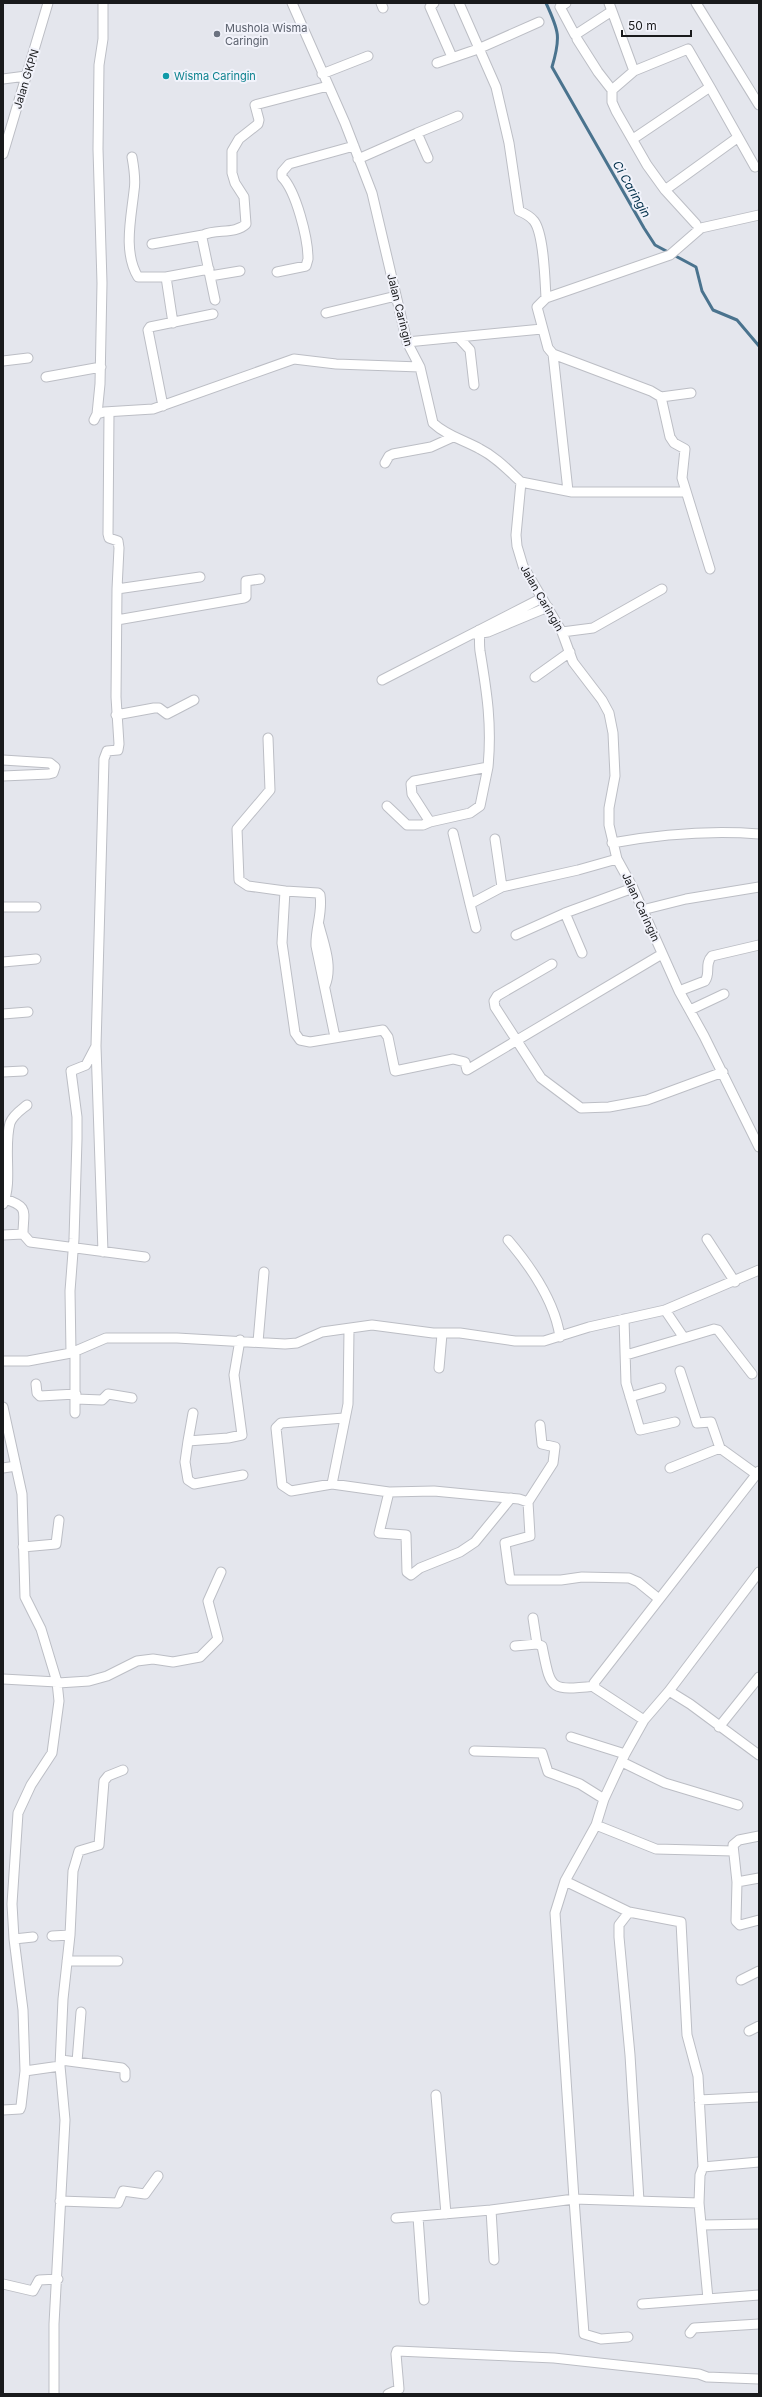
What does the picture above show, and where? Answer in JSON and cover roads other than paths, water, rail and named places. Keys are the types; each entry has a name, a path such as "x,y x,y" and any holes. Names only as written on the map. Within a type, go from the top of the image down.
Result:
{"street":[{"name":"Jalan GKPN","path":"3,154 48,3"},
{"path":"102,3 103,39 99,65 98,149 102,283 100,367 96,417 109,413 153,409 294,359 336,364 420,367"},
{"name":"Jalan Caringin","path":"292,3 354,146 372,193 407,342 420,367 433,423 453,437 480,449 495,459 521,482 517,546 523,566 562,632 573,662 602,700 609,713 613,733 615,776 609,808 609,824 612,843 679,991 723,1072 759,1146"},
{"path":"434,3 430,7 452,57"},
{"path":"566,3 560,7 575,35 611,7 634,71"},
{"path":"696,3 759,105"},
{"path":"461,4 478,49 496,88 509,142 518,211 535,221 543,257 546,298"},
{"path":"437,63 478,49 539,22"},
{"path":"577,39 598,72 612,90 612,102 647,165 665,190 696,224"},
{"path":"612,90 634,71 688,49 737,138 755,167"},
{"path":"322,74 368,56"},
{"path":"3,78 26,76"},
{"path":"152,244 233,230 246,224 244,197 235,183 232,173 232,151 239,139 258,124 259,120 255,105 328,86"},
{"path":"633,139 710,87"},
{"path":"358,159 458,116"},
{"path":"417,133 428,158"},
{"path":"665,190 737,138"},
{"path":"277,272 301,269 306,266 308,259 297,203 288,183 282,177 282,172 289,164 354,146"},
{"path":"132,157 134,192 129,226 129,246 134,272 138,277 166,277 210,272 240,271"},
{"path":"710,569 682,478 685,449 674,443 670,437 661,398 651,390 553,354 548,348 537,305 546,298 673,253 701,228 759,215"},
{"path":"203,235 215,300"},
{"path":"166,277 173,323"},
{"path":"326,312 396,296"},
{"path":"163,406 148,330 150,327 213,314"},
{"path":"407,342 542,329"},
{"path":"459,338 470,350 474,385"},
{"path":"553,354 568,491"},
{"path":"3,360 28,358"},
{"path":"46,377 100,367"},
{"path":"661,398 691,393"},
{"path":"103,1252 96,1046 104,759 107,751 119,749 116,715 119,620 119,544 109,538 108,534 109,413"},
{"path":"385,463 389,456 393,454 431,447 453,437"},
{"path":"521,482 568,491 686,492"},
{"path":"119,589 200,577"},
{"path":"119,620 244,598 246,597 246,581 260,578"},
{"path":"562,632 593,628 662,589"},
{"path":"382,680 478,633 542,598"},
{"path":"478,633 548,607"},
{"path":"387,806 407,826 422,825 470,813 480,806 488,767 491,738 487,682 478,633"},
{"path":"535,677 570,652"},
{"path":"116,715 154,708 159,708 167,714 194,700"},
{"path":"268,738 270,790 238,829 239,880 248,886 285,891 318,893 321,897 316,946 335,1037"},
{"path":"3,760 50,764 55,767 53,773 49,774 3,776"},
{"path":"430,822 412,794 411,784 414,781 488,767"},
{"path":"612,843 672,833 727,831 759,834"},
{"path":"452,833 476,928"},
{"path":"495,839 502,888"},
{"path":"470,904 502,888 618,859"},
{"path":"642,910 686,899 759,887"},
{"path":"516,935 565,913 633,888"},
{"path":"285,891 282,943 295,1033 300,1040 305,1042 382,1030 388,1037 395,1071 453,1059 465,1062 467,1070 662,954"},
{"path":"3,907 36,907"},
{"path":"565,913 582,953"},
{"path":"679,991 705,981 708,975 707,964 712,956 759,945"},
{"path":"3,962 36,959"},
{"path":"552,964 497,996 494,1001 516,1040 541,1078 581,1108 609,1107 647,1100 723,1072"},
{"path":"690,1010 724,994"},
{"path":"3,1014 28,1012"},
{"path":"75,1413 76,1396 69,1311 73,1248 77,1117 71,1071 86,1065 96,1046"},
{"path":"3,1072 23,1071"},
{"path":"27,1105 17,1113 10,1123 4,1202 19,1204 23,1208 25,1214 23,1234 30,1242 145,1257"},
{"path":"3,1235 23,1234"},
{"path":"707,1239 735,1282"},
{"path":"508,1240 531,1268 552,1310 560,1337"},
{"path":"3,1361 28,1362 73,1352 106,1338 132,1337 240,1340 258,1342 298,1342 322,1332 349,1330 372,1326 442,1334 460,1333 515,1341 544,1340 560,1337 589,1327 665,1310 735,1282 759,1270"},
{"path":"258,1342 264,1272"},
{"path":"665,1310 684,1338"},
{"path":"624,1319 626,1383 640,1430 675,1422"},
{"path":"626,1355 714,1329 718,1330 752,1374"},
{"path":"332,1484 348,1404 349,1330"},
{"path":"439,1368 442,1334"},
{"path":"188,1441 228,1438 242,1435 234,1375 240,1340"},
{"path":"595,1686 595,1679 758,1473 720,1448 711,1422 697,1423 693,1418 680,1371"},
{"path":"36,1384 37,1393 40,1396 76,1396 102,1400 108,1394 132,1398"},
{"path":"630,1397 661,1388"},
{"path":"3,2110 20,2109 25,2070 22,1988 14,1939 12,1904 18,1813 31,1786 52,1754 59,1701 58,1683 41,1629 25,1597 22,1494 4,1411"},
{"path":"193,1413 185,1462 189,1483 194,1484 243,1475"},
{"path":"344,1418 281,1423 276,1428 282,1485 284,1488 291,1491 332,1484 389,1492 434,1491 511,1498 528,1502"},
{"path":"540,1425 542,1444 556,1449 553,1463 528,1502 530,1536 506,1543 511,1581 561,1580 582,1577 629,1578 638,1582 659,1599"},
{"path":"670,1468 720,1448"},
{"path":"3,1468 16,1466"},
{"path":"389,1492 379,1533 406,1535 407,1572 411,1575 420,1568 460,1552 475,1542 511,1498"},
{"path":"23,1547 56,1544 59,1520"},
{"path":"3,1679 58,1683 89,1681 107,1676 137,1661 153,1659 173,1662 200,1657 218,1639 208,1601 221,1572"},
{"path":"628,2337 601,2338 584,2334 555,1914 565,1882 596,1825 604,1798 644,1720 669,1691 759,1572"},
{"path":"533,1618 537,1644"},
{"path":"515,1646 537,1644 542,1646 551,1682 558,1688 595,1686 644,1720"},
{"path":"719,1727 759,1677"},
{"path":"669,1691 690,1704 759,1756"},
{"path":"571,1736 624,1758 665,1783 738,1805"},
{"path":"474,1751 542,1753 548,1772 580,1784 604,1798"},
{"path":"54,2394 60,2202 65,2120 60,2063 63,1999 70,1935 75,1858 79,1851 99,1845 104,1781 108,1776 122,1770"},
{"path":"596,1825 656,1850 733,1851"},
{"path":"759,1836 734,1842 733,1851 737,1882 738,1924 759,1920"},
{"path":"737,1882 759,1878"},
{"path":"565,1882 629,1912 681,1922 687,2035 698,2076 703,2167 700,2175 700,2203 708,2299"},
{"path":"629,1912 619,1925 619,1937 630,2055 638,2201"},
{"path":"52,1936 70,1935"},
{"path":"14,1939 33,1937"},
{"path":"67,1961 118,1961"},
{"path":"741,1980 759,1971"},
{"path":"77,2062 80,2012"},
{"path":"749,2031 759,2026"},
{"path":"25,2070 60,2063 77,2062 122,2068 125,2072 125,2077"},
{"path":"436,2095 446,2214"},
{"path":"699,2100 759,2097"},
{"path":"703,2167 759,2162"},
{"path":"60,2202 118,2203 123,2191 145,2194 158,2176"},
{"path":"396,2218 491,2210 574,2199 700,2203"},
{"path":"491,2210 494,2260"},
{"path":"418,2217 424,2300"},
{"path":"702,2225 759,2224"},
{"path":"3,2284 33,2291 39,2280 58,2279"},
{"path":"642,2304 759,2295"},
{"path":"690,2333 694,2328 759,2324"},
{"path":"388,2394 399,2389 396,2354 397,2351 404,2350 434,2354 554,2358 699,2374 707,2377 759,2379"}],"waterway":[{"name":"Ci Caringin","path":"546,3 554,21 557,34 557,48 552,67 644,228 655,245 696,267 702,291 713,310 737,320 759,346"}],"place":[{"name":"Mushola Wisma Caringin","path":"217,34"},
{"name":"Wisma Caringin","path":"166,76"}]}
